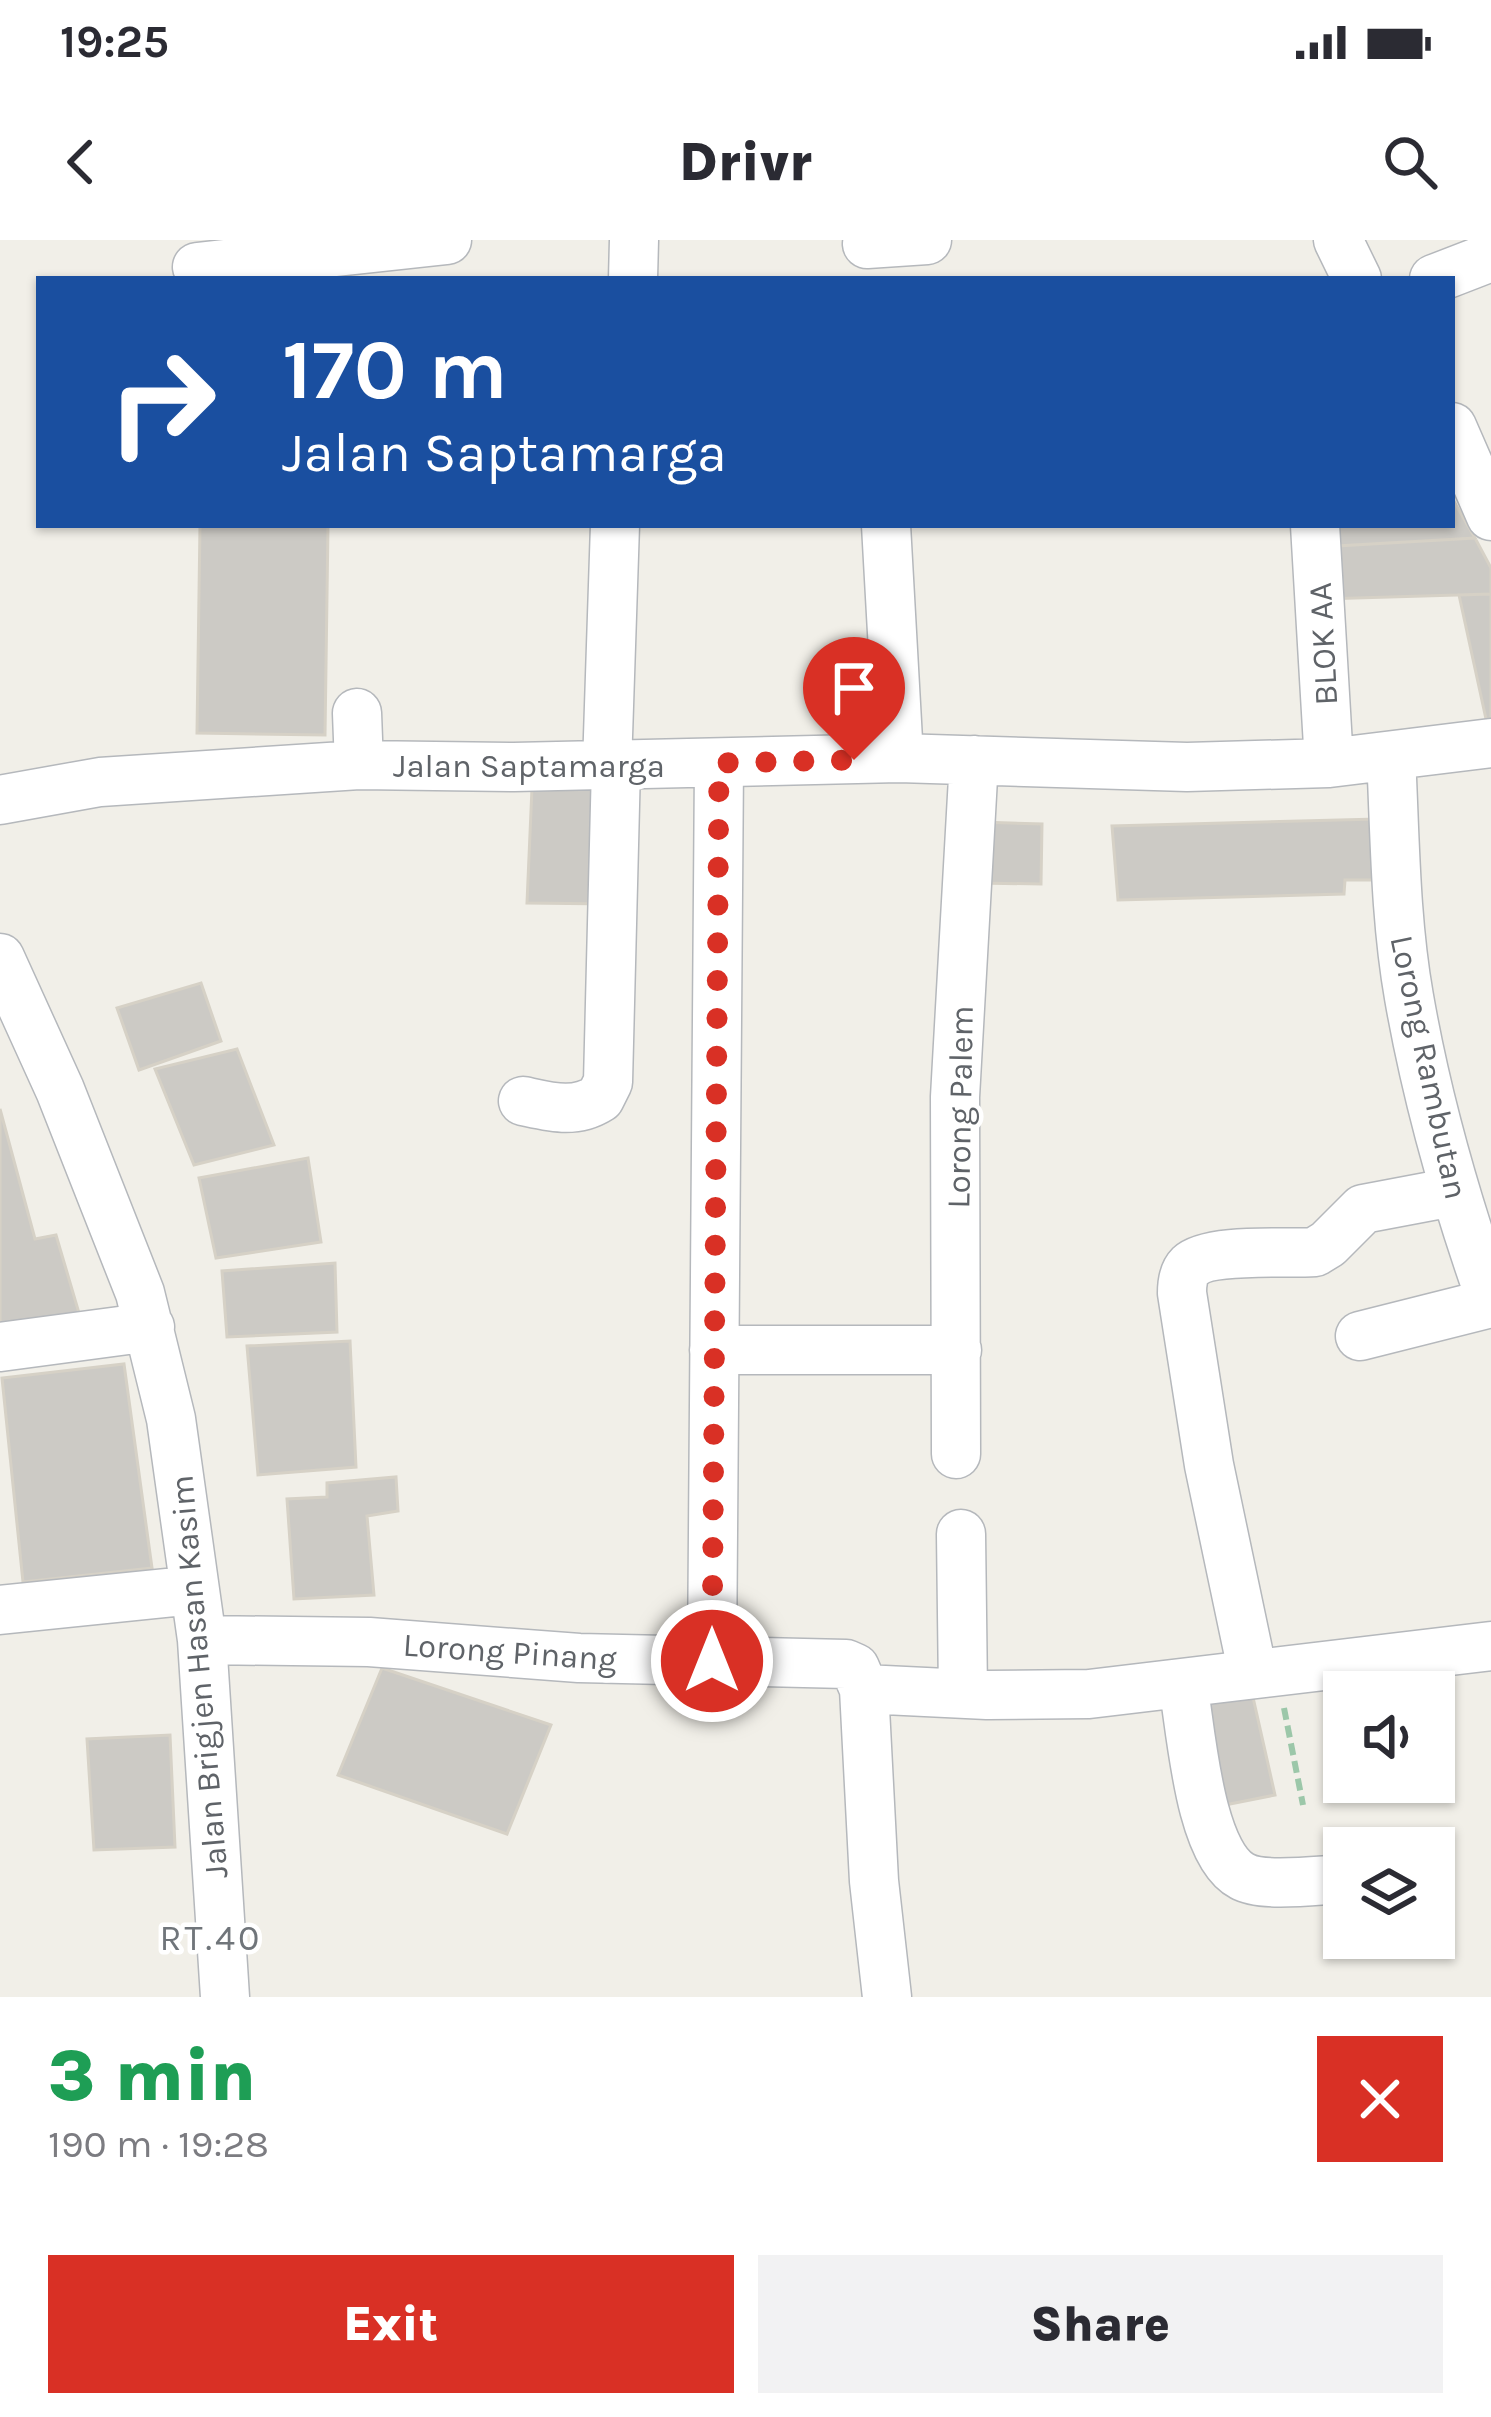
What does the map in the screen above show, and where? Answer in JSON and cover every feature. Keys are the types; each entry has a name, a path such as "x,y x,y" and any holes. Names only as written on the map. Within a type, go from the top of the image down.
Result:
{"street":[{"path":"197,266 447,240"},
{"path":"633,276 634,240"},
{"path":"868,254 927,240"},
{"path":"1337,240 1355,276"},
{"path":"1369,240 1386,276"},
{"path":"1442,276 1491,257"},
{"path":"1455,432 1485,487"},
{"path":"523,1101 578,1108 600,1098 608,1082 615,528"},
{"path":"886,528 899,758"},
{"name":"BLOK AA","path":"1315,528 1329,763"},
{"path":"357,713 359,765"},
{"name":"Jalan Saptamarga","path":"0,800 100,782 359,765 611,766 899,758 1140,768 1329,763 1491,743"},
{"name":"Lorong Rambutan","path":"1391,756 1399,924 1409,997 1453,1192 1491,1301"},
{"name":"Lorong Palem","path":"956,1454 955,1097 974,760"},
{"path":"712,1661 719,763"},
{"name":"Jalan Brigjen Hasan Kasim","path":"0,958 68,1109 150,1327 174,1438 202,1640 225,1997"},
{"path":"1265,1672 1209,1465 1182,1293 1184,1275 1195,1262 1213,1256 1315,1252 1363,1209 1453,1192"},
{"path":"1360,1336 1491,1301"},
{"path":"0,1348 150,1327"},
{"path":"714,1350 957,1350"},
{"path":"961,1534 964,1693"},
{"path":"0,1610 196,1590"},
{"name":"Lorong Pinang","path":"202,1640 369,1642 478,1653 846,1664 855,1669 864,1689"},
{"path":"886,1997 874,1881 864,1689 1089,1694 1491,1646"},
{"path":"1183,1684 1206,1814 1221,1856 1239,1876 1259,1881 1323,1879"}],"path":[{"path":"1265,1672 1303,1805"}],"building":[{"path":"1455,503 1475,538 1320,547 1319,528 1455,528"},
{"path":"200,528 328,528 325,735 197,733"},
{"path":"1475,538 1491,568 1491,594 1323,599 1320,547"},
{"path":"1491,594 1491,719 1486,719 1459,595"},
{"path":"613,787 610,904 527,903 532,788"},
{"path":"1377,819 1378,880 1345,880 1344,894 1118,900 1112,826"},
{"path":"979,822 1042,824 1041,884 978,883"},
{"path":"201,983 221,1041 139,1070 117,1008"},
{"path":"237,1049 274,1145 194,1165 155,1069"},
{"path":"0,1109 35,1239 56,1235 79,1313 0,1330"},
{"path":"308,1158 321,1242 216,1258 199,1178"},
{"path":"335,1263 337,1332 227,1337 222,1271"},
{"path":"350,1341 356,1467 258,1475 247,1346"},
{"path":"124,1364 152,1568 23,1582 2,1378"},
{"path":"396,1477 398,1511 367,1516 374,1595 294,1599 287,1499 327,1497 327,1483"},
{"path":"382,1668 551,1725 507,1834 338,1775"},
{"path":"1250,1684 1275,1795 1220,1806 1198,1695"},
{"path":"170,1735 175,1847 94,1850 87,1739"}],"district":[{"name":"RT.40","path":"211,1937"}],"route":[{"path":"712,1661 719,763 854,760"}]}
